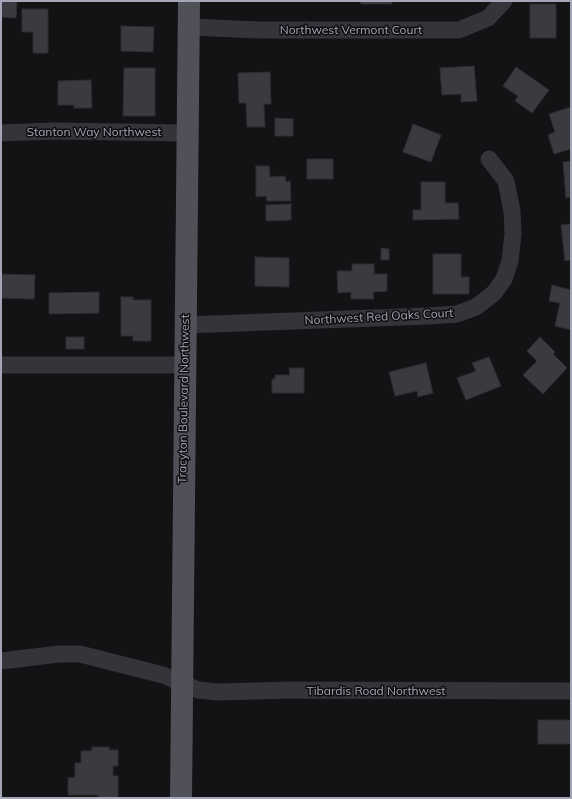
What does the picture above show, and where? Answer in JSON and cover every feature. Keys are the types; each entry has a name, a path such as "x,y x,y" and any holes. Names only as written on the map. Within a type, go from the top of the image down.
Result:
{"main road":[{"name":"Tracyton Boulevard Northwest","path":"181,798 184,365 189,1"}],"street":[{"name":"Northwest Vermont Court","path":"189,27 266,30 460,30 488,18 504,1"},
{"name":"Stanton Way Northwest","path":"1,132 52,131 188,133"},
{"name":"Northwest Red Oaks Court","path":"185,325 428,316 458,314 476,307 494,292 504,280 510,261 513,234 512,211 506,182 489,159"},
{"path":"1,365 184,365"},
{"name":"Tibardis Road Northwest","path":"1,661 59,654 80,654 163,675 198,690 218,692 292,690 571,691"}],"building":[{"path":"1,1 17,1 16,18 1,17"},
{"path":"360,1 392,1 392,4 361,4"},
{"path":"530,4 556,4 556,38 530,38"},
{"path":"22,9 48,9 48,53 33,53 33,32 22,32"},
{"path":"121,26 154,27 153,52 121,51"},
{"path":"474,66 477,101 461,102 461,94 442,95 440,68"},
{"path":"516,67 549,90 532,113 515,101 518,96 503,86"},
{"path":"124,68 155,68 155,116 123,116"},
{"path":"270,72 271,104 264,104 265,127 247,127 246,103 239,103 238,73"},
{"path":"91,80 92,108 74,108 74,105 58,105 58,81"},
{"path":"571,107 571,149 554,154 548,135 555,132 549,114"},
{"path":"275,118 293,119 293,136 275,136"},
{"path":"413,124 441,135 431,162 403,152"},
{"path":"307,159 333,159 333,179 307,179"},
{"path":"571,161 571,197 566,198 563,162"},
{"path":"256,166 269,166 270,177 285,176 286,182 290,181 291,201 267,201 266,196 256,197"},
{"path":"421,182 445,182 445,203 458,203 459,219 413,220 413,210 421,210"},
{"path":"291,204 291,220 266,221 266,205"},
{"path":"571,224 571,260 565,261 561,225"},
{"path":"381,248 389,249 389,260 381,260"},
{"path":"433,254 461,254 461,277 469,277 469,294 433,294"},
{"path":"255,257 289,258 289,287 255,286"},
{"path":"352,264 374,264 374,274 387,274 387,291 373,292 374,299 351,299 351,292 338,293 337,271 352,271"},
{"path":"1,274 35,275 34,299 1,298"},
{"path":"552,285 571,290 571,330 555,326 560,303 549,301"},
{"path":"99,292 99,313 49,314 49,293"},
{"path":"121,297 133,297 133,300 151,300 151,341 133,341 133,336 121,336"},
{"path":"66,337 84,337 84,349 66,349"},
{"path":"540,337 555,352 553,354 567,368 543,394 523,375 537,361 527,351"},
{"path":"489,357 501,386 466,400 457,378 476,371 472,363"},
{"path":"426,363 433,393 418,397 417,391 395,396 389,372"},
{"path":"289,368 304,368 304,393 272,393 272,379 275,379 275,375 290,375"},
{"path":"538,720 571,720 571,744 538,744"},
{"path":"92,747 109,747 109,750 118,750 118,766 113,766 113,776 118,776 118,798 98,798 98,795 68,795 68,778 75,777 75,763 81,763 81,751 92,751"}]}
